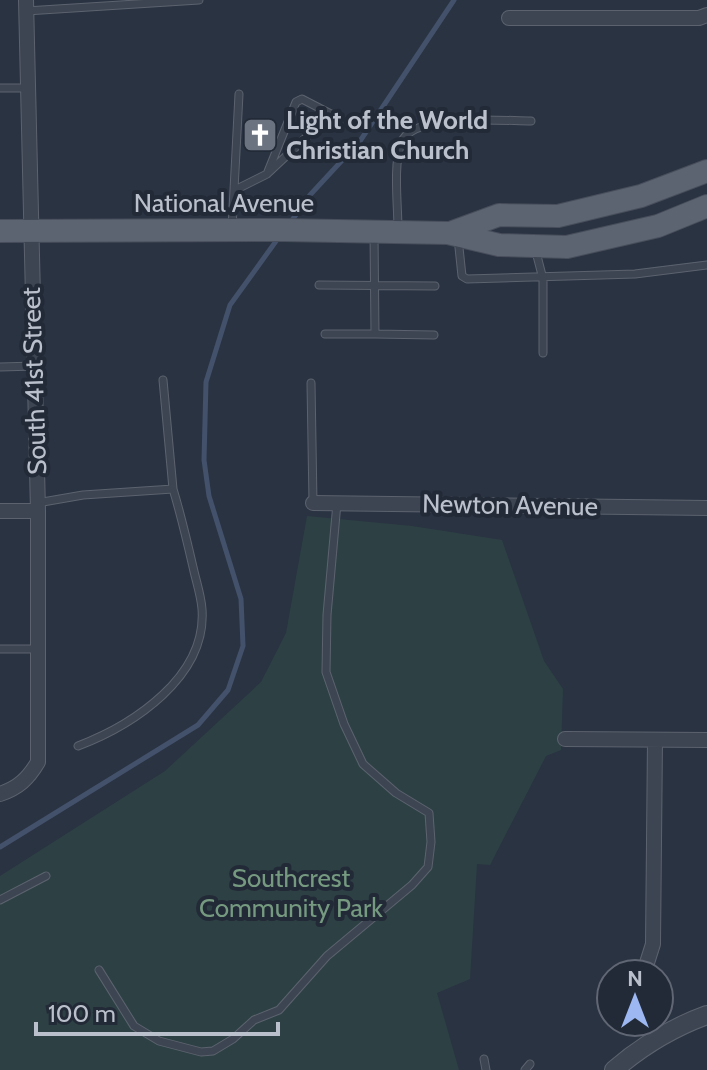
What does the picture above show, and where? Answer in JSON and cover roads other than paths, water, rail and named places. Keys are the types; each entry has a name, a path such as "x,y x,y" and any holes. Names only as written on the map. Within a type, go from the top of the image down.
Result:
{"main road":[{"name":"National Avenue","path":"453,234 499,215 558,216 641,196 707,171"},
{"path":"534,246 539,233 596,222 615,214 641,196"},
{"name":"National Avenue","path":"0,231 398,232 453,234 499,245 567,247 658,226 707,206"}],"street":[{"name":"South 41st Street","path":"0,794 15,789 29,777 38,762 38,507 26,6"},
{"path":"509,18 699,18 707,15"},
{"name":"Newton Avenue","path":"313,503 707,508"},
{"path":"0,511 38,507"},
{"path":"565,739 707,740"},
{"path":"649,958 653,944 655,740"},
{"path":"614,1070 643,1045 663,1033 707,1015"}],"lane":[{"path":"26,6 199,0"},
{"path":"0,88 27,88"},
{"path":"235,230 239,94"},
{"path":"235,190 267,174 331,114 302,99 296,102 267,174"},
{"path":"398,232 398,159 402,139 409,132 446,121 531,121"},
{"path":"374,232 375,334"},
{"path":"453,234 462,276 467,279 635,274 707,265"},
{"path":"534,246 543,279 543,353"},
{"path":"319,285 435,286"},
{"path":"325,334 434,335"},
{"path":"0,367 35,366"},
{"path":"78,746 119,728 154,705 177,679 198,639 202,609 173,489 163,380"},
{"path":"311,383 313,503"},
{"path":"38,507 83,495 173,489"},
{"path":"99,970 134,1026 159,1041 201,1052 213,1051 233,1039 254,1020 279,1010 327,956 412,885 428,867 431,842 429,813 396,793 363,764 344,724 326,672 327,615 337,503"},
{"path":"0,649 38,649"},
{"path":"0,900 46,876"},
{"path":"484,1059 486,1070"}],"waterway":[{"path":"290,223 310,195 360,141 454,0"},
{"path":"0,847 198,725 228,690 243,646 241,599 209,496 204,460 206,382 230,305 279,237"}],"place":[{"name":"Light of the World Christian Church","path":"260,135"}],"park label":[{"name":"Southcrest Community Park","path":"291,893"}]}
